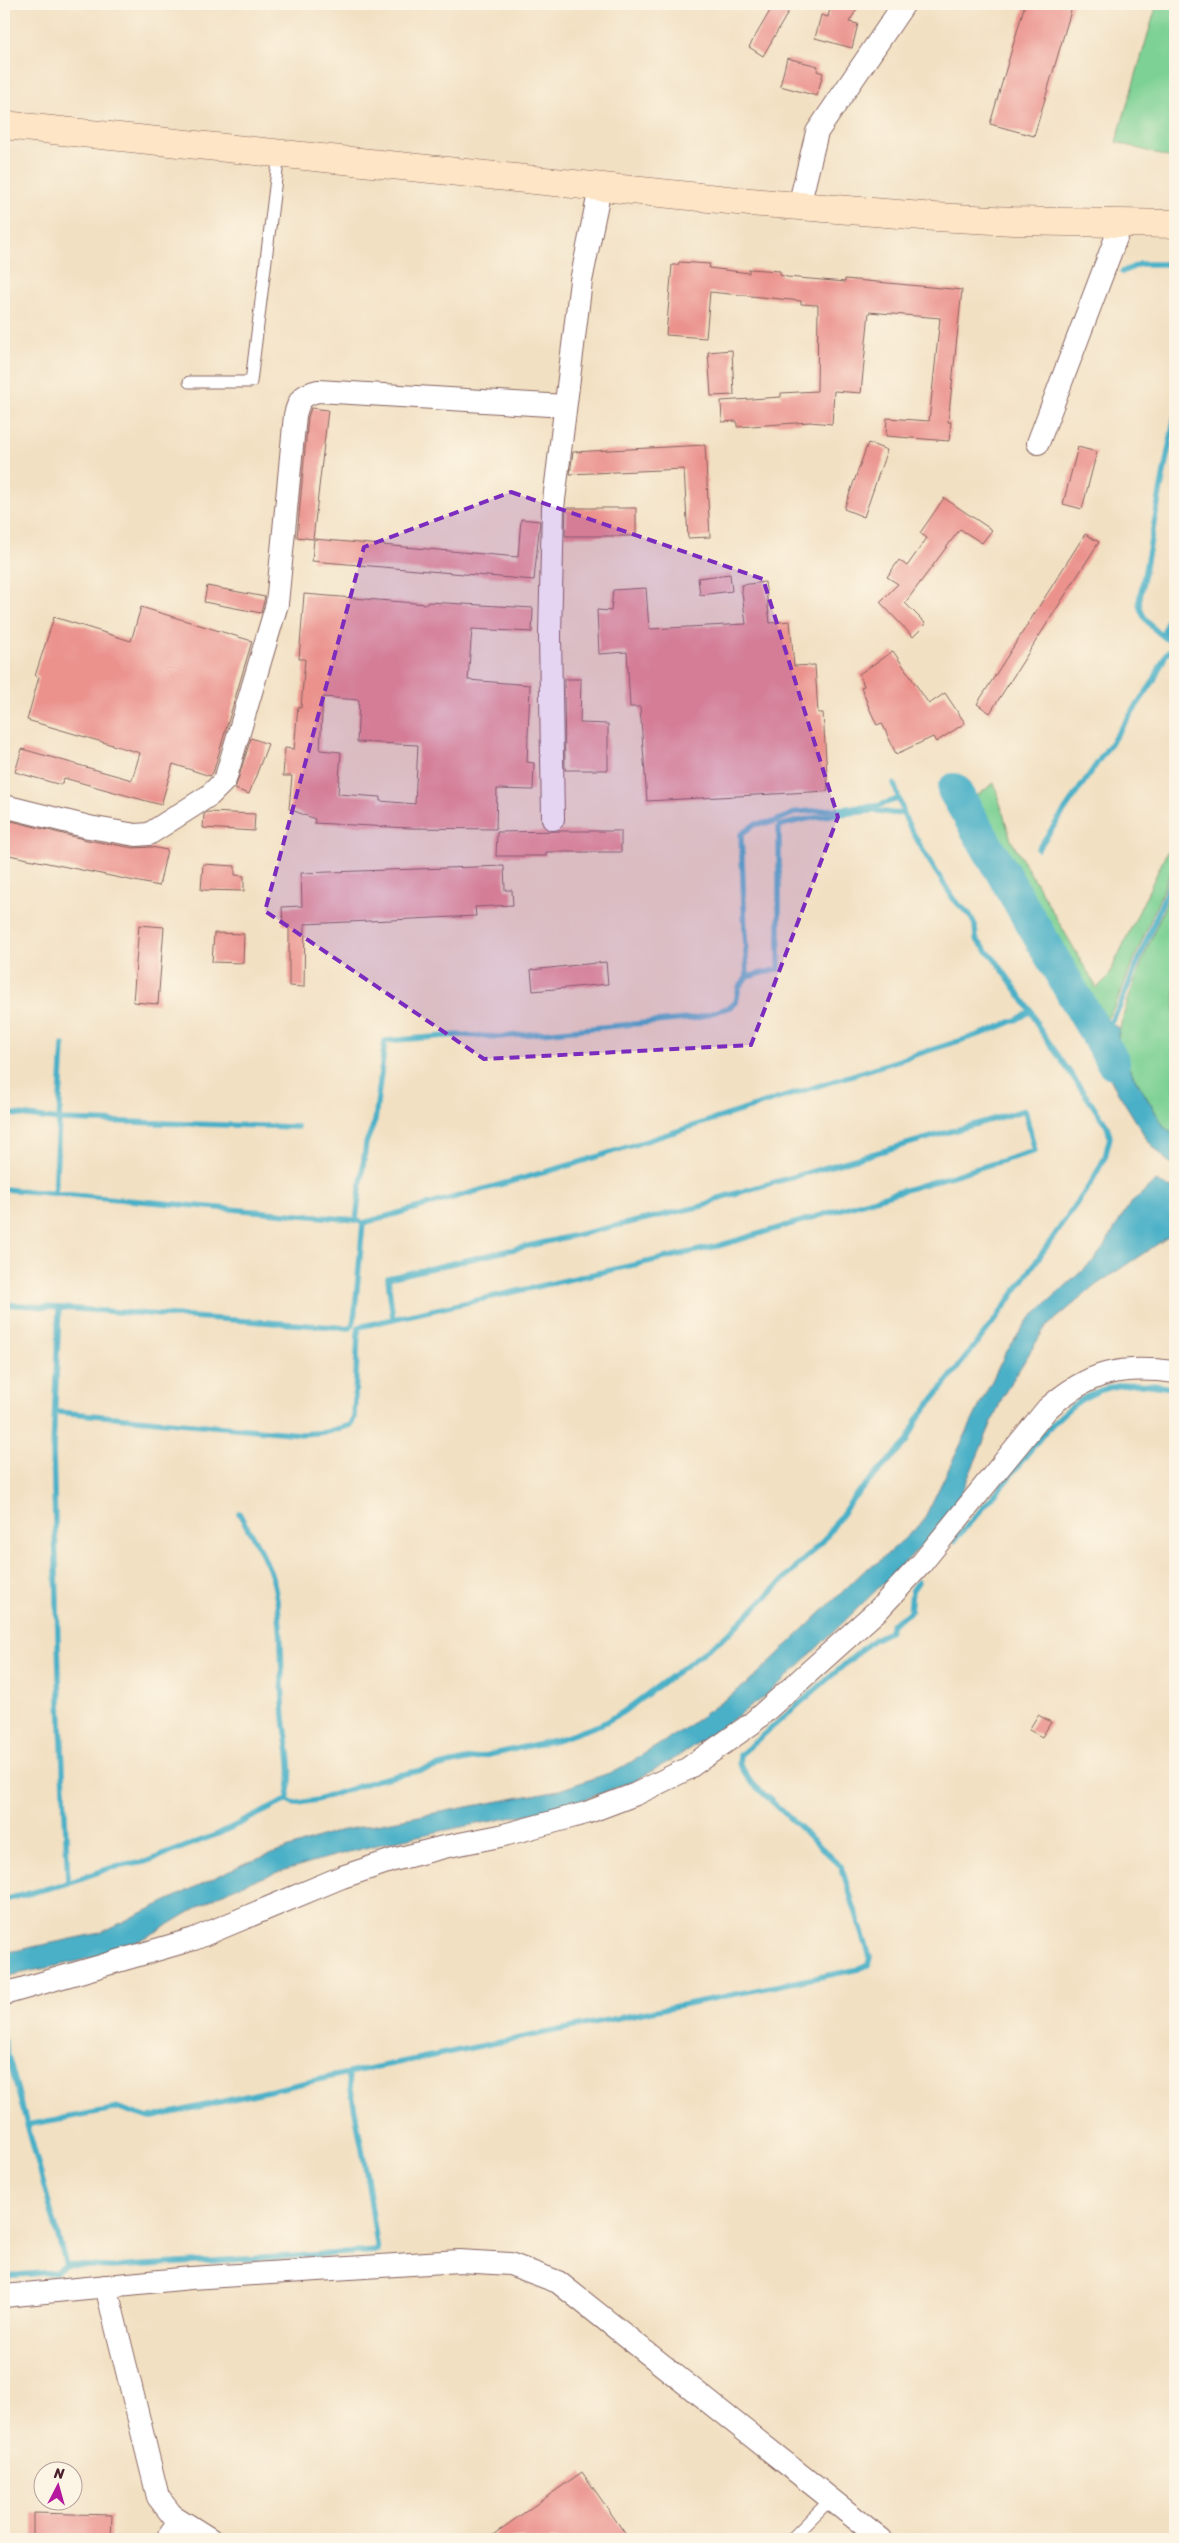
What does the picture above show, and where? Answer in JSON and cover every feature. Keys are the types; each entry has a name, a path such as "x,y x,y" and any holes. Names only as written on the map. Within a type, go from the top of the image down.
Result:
{"main road":[{"path":"4,125 600,188 799,206 1013,221 1175,224"}],"street":[{"path":"799,206 817,132 904,4"},
{"path":"553,819 550,635 553,508 581,281 600,188"},
{"path":"1038,443 1122,222"},
{"path":"4,806 89,827 136,835 149,834 210,795 225,780 277,604 295,415 299,401 304,395 318,391 565,406"},
{"path":"4,1994 194,1939 342,1876 444,1847 500,1836 586,1813 636,1794 687,1769 751,1724 879,1609 921,1564 1047,1409 1067,1391 1086,1381 1116,1370 1142,1368 1175,1372"},
{"path":"4,2296 190,2278 459,2261 510,2264 558,2282 881,2539"},
{"path":"106,2286 158,2497 172,2515 210,2539"},
{"path":"167,2539 180,2521"}],"lane":[{"path":"189,382 252,382 279,154"},
{"path":"791,2539 831,2499"}],"highlighted area":[{"path":"511,492 763,579 838,817 751,1045 484,1059 265,911 364,547"}],"green space":[{"path":"1157,4 1175,4 1175,159 1116,142"},
{"path":"994,783 1011,840 1097,988 1108,977 1175,835 1175,861 1115,1006 1106,1020 1099,1022 1088,1013 967,803"},
{"path":"1175,882 1175,1134 1165,1128 1118,1050 1118,1037 1130,994"}],"water":[{"path":"1094,1019 1099,1022 1106,1020 1120,1029 1116,1041 1118,1050 1165,1128 1175,1134 1175,1169 1148,1141 1113,1084 1088,1034 1086,1025"},
{"path":"1156,1181 1171,1188 1175,1184 1175,1229 1171,1235 1096,1285 1045,1328 1004,1394 959,1499 934,1534 788,1676 759,1701 680,1755 636,1780 563,1808 403,1839 324,1858 231,1889 147,1937 117,1950 4,1977 4,1953 100,1933 243,1864 338,1831 559,1790 618,1770 681,1731 749,1682 866,1569 876,1564 922,1523 1005,1354 1028,1320 1094,1260 1129,1205"}],"building":[{"path":"774,4 793,4 763,56 749,47"},
{"path":"831,4 860,4 849,22 858,24 852,48 815,38 821,15 828,17"},
{"path":"1025,4 1073,4 1034,136 990,124"},
{"path":"787,58 818,66 817,71 823,73 817,96 780,86"},
{"path":"679,262 710,264 709,268 749,273 749,269 780,271 780,275 787,277 845,282 845,279 962,290 948,422 951,422 949,441 886,436 887,418 929,421 940,318 869,312 861,393 834,391 832,424 810,422 737,427 737,421 722,422 721,401 781,397 781,393 817,391 818,305 801,304 801,301 710,292 706,338 666,335 672,265 678,265"},
{"path":"732,350 734,395 711,396 708,352"},
{"path":"311,408 328,410 313,539 297,537 308,417"},
{"path":"868,443 887,450 864,517 844,509"},
{"path":"705,445 710,537 688,538 684,469 570,474 573,452"},
{"path":"1078,447 1097,452 1082,509 1063,504"},
{"path":"944,498 992,530 982,543 960,529 905,603 926,624 913,637 880,602 898,584 887,577 899,560 907,566 927,538 920,533"},
{"path":"566,508 636,508 636,536 565,536"},
{"path":"521,519 540,521 534,580 312,561 314,539 518,557"},
{"path":"1085,534 1099,542 990,713 977,704"},
{"path":"730,574 732,591 700,595 698,578"},
{"path":"765,582 770,623 790,621 794,666 815,665 818,713 823,713 828,791 647,801 640,707 630,707 627,652 599,654 597,610 611,611 613,590 646,588 649,629 746,624 741,585"},
{"path":"207,586 265,597 261,613 204,602"},
{"path":"304,594 427,604 428,602 533,608 532,632 472,629 468,680 530,685 527,762 534,763 533,790 497,789 496,829 409,828 314,823 315,819 289,809 292,776 283,776 285,748 294,749 298,707 301,708 305,659 299,659","holes":["323,697 359,700 357,742 418,745 415,804 380,801 380,797 338,794 341,752 320,750"]},
{"path":"141,607 252,641 213,773 210,776 173,764 161,805 64,778 61,785 15,772 22,749 132,780 140,753 27,720 39,677 35,676 54,617 131,641"},
{"path":"893,651 929,704 945,693 965,723 936,742 933,737 896,754 882,723 877,725 870,710 861,687 864,686 859,674"},
{"path":"564,679 581,679 580,723 608,724 608,770 565,770"},
{"path":"251,738 268,744 249,794 235,789"},
{"path":"208,812 255,814 254,831 203,828 204,814"},
{"path":"4,819 87,840 134,848 151,847 167,850 159,886 4,854"},
{"path":"621,831 621,852 546,852 546,856 496,856 497,832"},
{"path":"203,864 235,866 235,875 244,876 244,891 201,890"},
{"path":"504,866 505,890 512,890 513,905 475,907 476,916 305,924 304,987 289,986 289,925 283,925 282,907 302,906 301,873"},
{"path":"139,925 164,927 158,1004 133,1002"},
{"path":"214,933 244,934 243,963 212,962"},
{"path":"606,962 608,984 533,991 531,970"},
{"path":"1038,1715 1051,1722 1042,1737 1029,1730"},
{"path":"582,2472 629,2539 487,2539"},
{"path":"33,2513 112,2515 111,2539 48,2537 48,2539 33,2539"}],"waterway":[{"path":"1122,272 1140,264 1175,264"},
{"path":"1175,415 1139,602 1143,616 1147,621 1175,645"},
{"path":"1170,638 1164,631 1175,597"},
{"path":"1038,849 1153,682 1166,654 1175,647"},
{"path":"287,1800 293,1804 317,1800 377,1780 560,1739 602,1724 623,1712 727,1635 824,1540 854,1497 907,1442 917,1420 998,1316 1091,1183 1105,1157 1110,1137 1107,1126 1039,1028 1031,1011 997,962 976,939 975,925 970,915 954,900 906,820 894,784"},
{"path":"954,790 1113,1062"},
{"path":"747,977 741,834 755,824 773,822 797,812 877,806 898,799"},
{"path":"356,1220 366,1143 375,1121 385,1041 459,1035 499,1037 697,1018 730,1007 736,1002 739,987 747,977 779,969 779,826 848,813 876,811 903,813"},
{"path":"1107,1028 1119,1008 1175,871"},
{"path":"4,1189 356,1220 363,1223 577,1163 987,1032 1018,1019 1031,1011"},
{"path":"55,1194 63,1045"},
{"path":"58,1412 302,1434 326,1432 351,1425 354,1417 359,1327 718,1246 1035,1151 1025,1110 716,1199 707,1205 388,1278 393,1319"},
{"path":"4,1113 59,1120 297,1127"},
{"path":"4,1304 350,1328 353,1324 355,1311 363,1223"},
{"path":"59,1308 53,1449 59,1677 68,1883"},
{"path":"954,1541 1044,1433 1078,1402 1098,1391 1120,1385 1145,1384 1175,1389"},
{"path":"4,1900 68,1883 110,1868 145,1862 218,1834 287,1800 290,1758 284,1717 281,1633 277,1600 268,1565 239,1513"},
{"path":"348,2073 859,1969 868,1965 870,1957 841,1866 750,1781 739,1763 740,1755 873,1640 889,1632 892,1624 910,1612 912,1591 918,1582"},
{"path":"4,2041 66,2265"},
{"path":"4,2276 56,2272 66,2265 112,2267 378,2251 348,2073 149,2118 119,2108 26,2125"}]}
